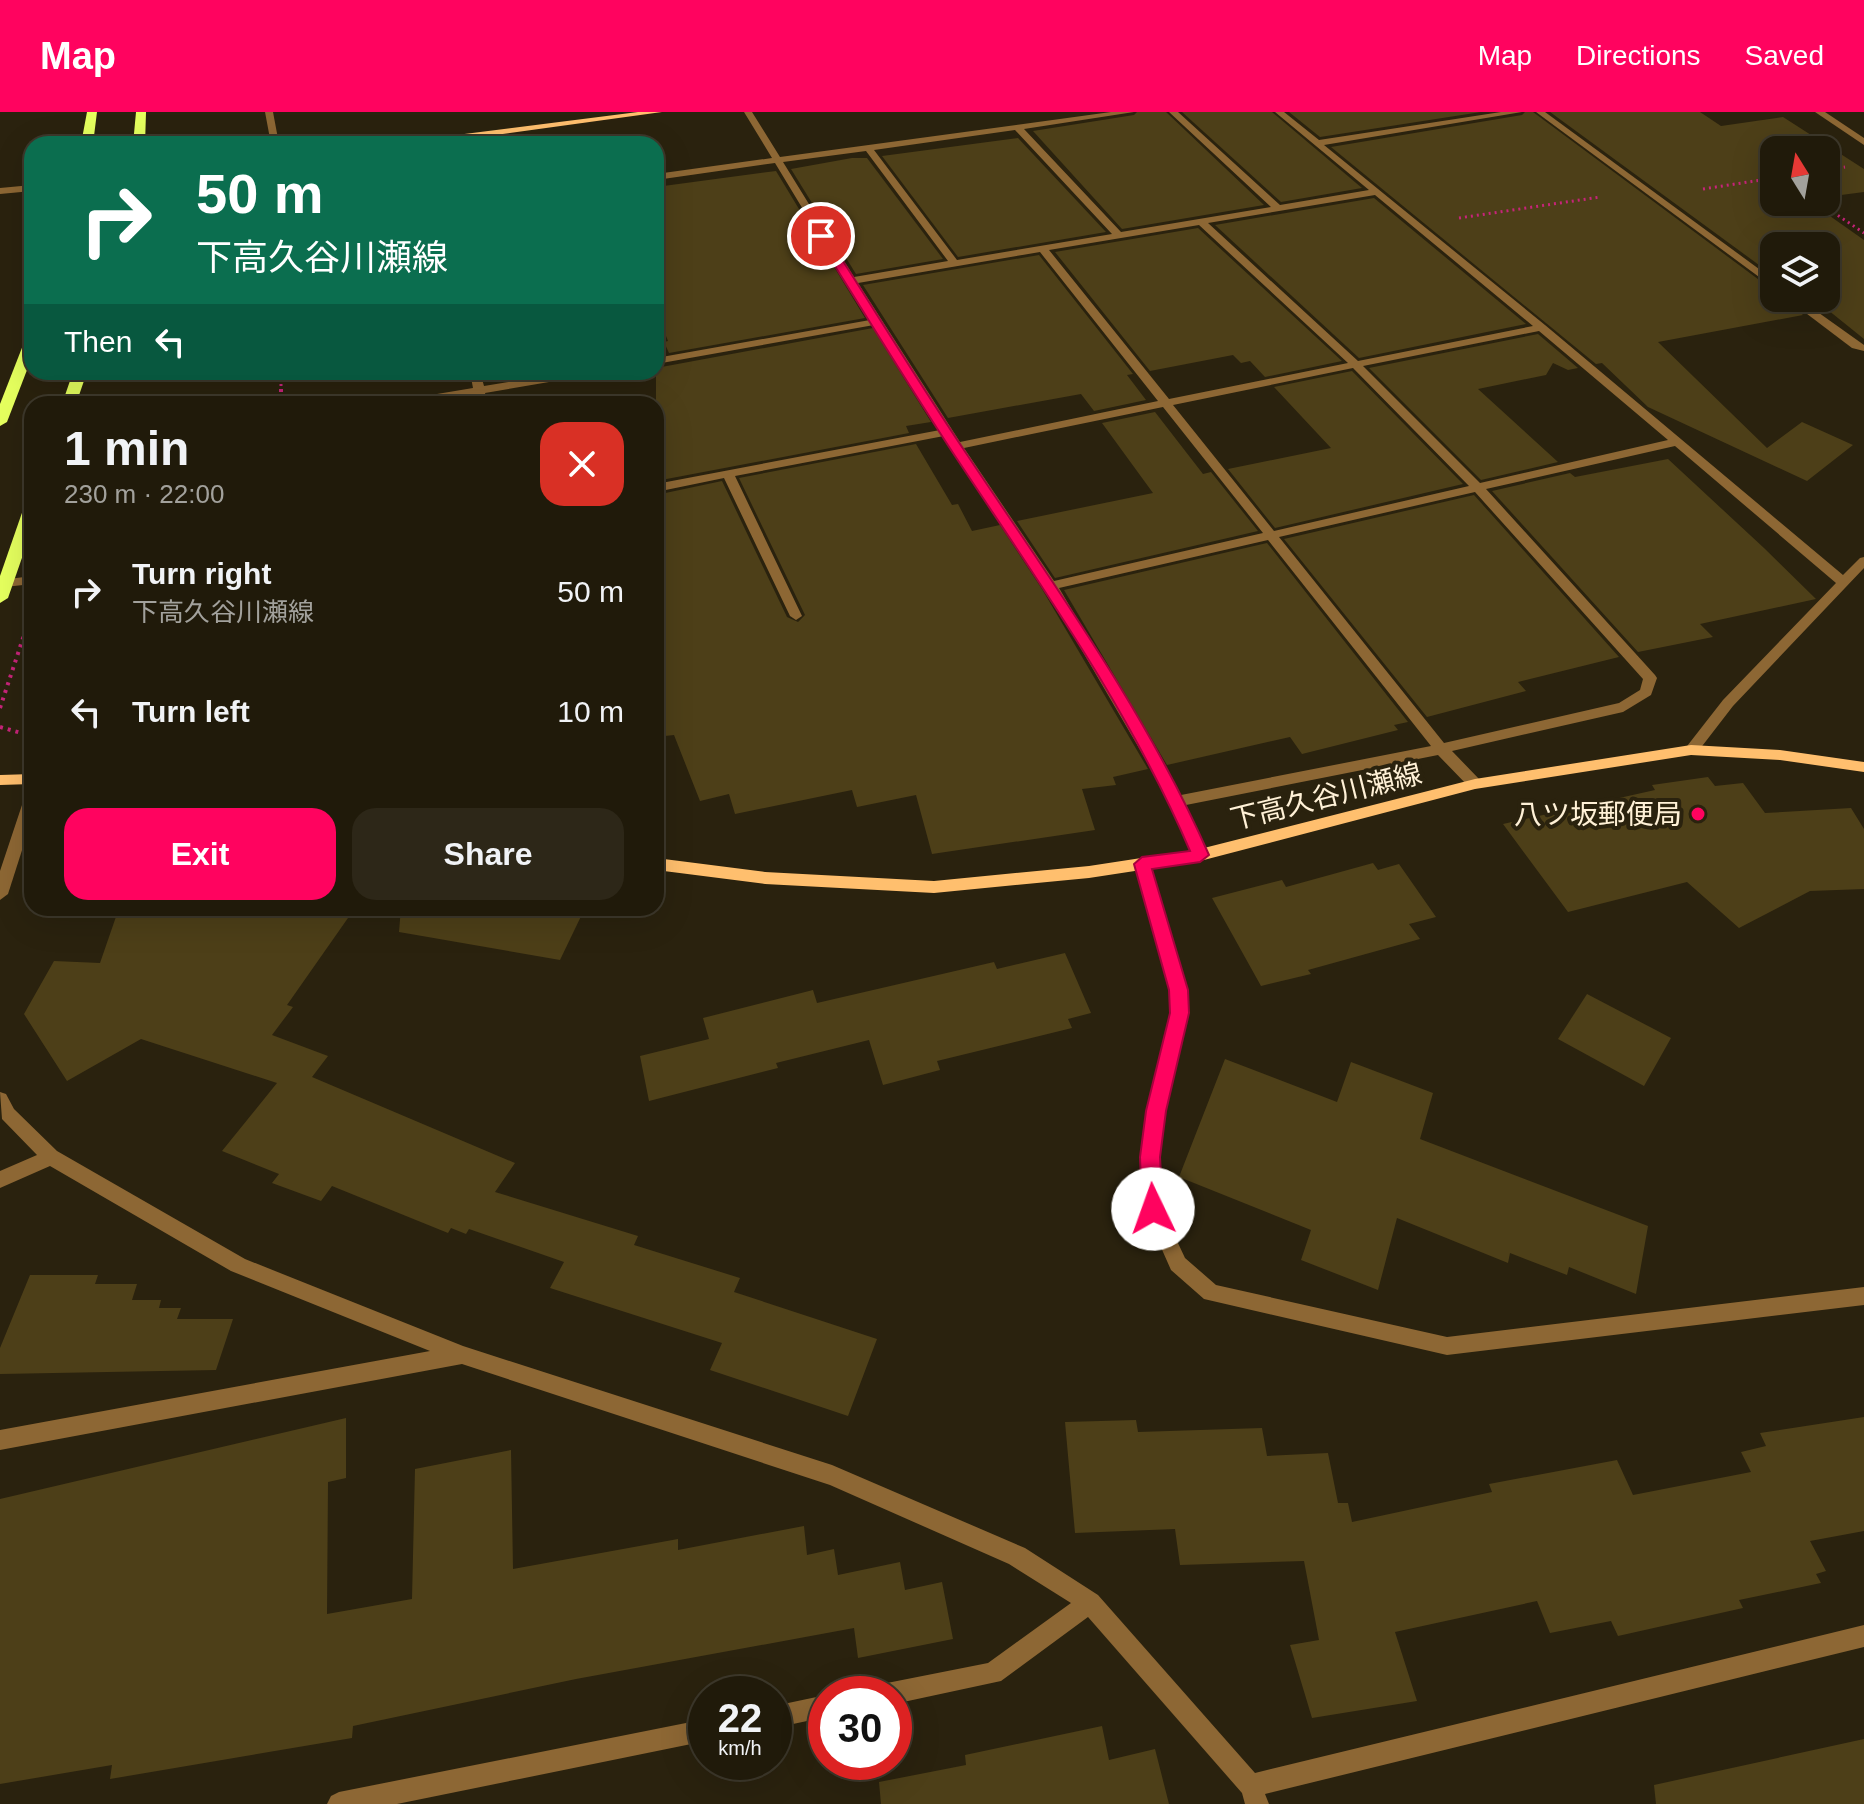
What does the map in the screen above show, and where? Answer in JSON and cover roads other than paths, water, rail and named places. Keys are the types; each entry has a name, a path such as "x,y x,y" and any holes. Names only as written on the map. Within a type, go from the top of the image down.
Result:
{"main road":[{"path":"88,136 92,112"},
{"path":"140,136 141,112"},
{"path":"471,136 658,112"},
{"path":"0,422 24,360"},
{"path":"2,590 24,529"},
{"name":"下高久谷川瀬線","path":"664,865 765,878 934,887 1200,855 1475,784 1691,750 1780,755 1864,767"},
{"path":"0,780 24,779"}],"street":[{"path":"269,112 274,136"},
{"path":"748,112 946,432 1051,586 1177,801 1200,855"},
{"path":"664,176 1130,112"},
{"path":"1173,112 1279,209"},
{"path":"1279,112 1541,327 1843,582"},
{"path":"1317,143 1518,112"},
{"path":"1540,112 1760,275"},
{"path":"1819,112 1864,142"},
{"path":"1018,128 1120,237"},
{"path":"868,148 955,264"},
{"path":"0,191 24,189"},
{"path":"850,281 1376,192"},
{"path":"1177,801 1441,749 1623,707 1646,692 1650,678 1479,489 1356,365 1201,222"},
{"path":"1043,249 1273,534 1441,749 1475,784"},
{"path":"1810,312 1856,346 1864,348"},
{"path":"664,360 876,322"},
{"path":"955,446 1541,327"},
{"path":"477,380 480,396"},
{"path":"447,396 543,380"},
{"path":"664,487 946,432"},
{"path":"1051,586 1676,442"},
{"path":"728,475 796,616"},
{"path":"1691,750 1728,703 1864,561"},
{"path":"2,590 24,583"},
{"path":"0,894 24,820"},
{"path":"1142,864 1179,990 1180,1013 1156,1111 1150,1157 1153,1209 1178,1264 1211,1293 1447,1346 1864,1296"},
{"path":"0,1099 8,1114 51,1157 238,1265 463,1355 832,1475 1017,1556 1090,1603 1254,1795 1864,1636"},
{"path":"0,1180 51,1157"},
{"path":"0,1440 463,1355"},
{"path":"912,1689 993,1673 1090,1603"},
{"path":"339,1804 688,1734"}],"place":[{"name":"八ツ坂郵便局","path":"1698,814"}]}
